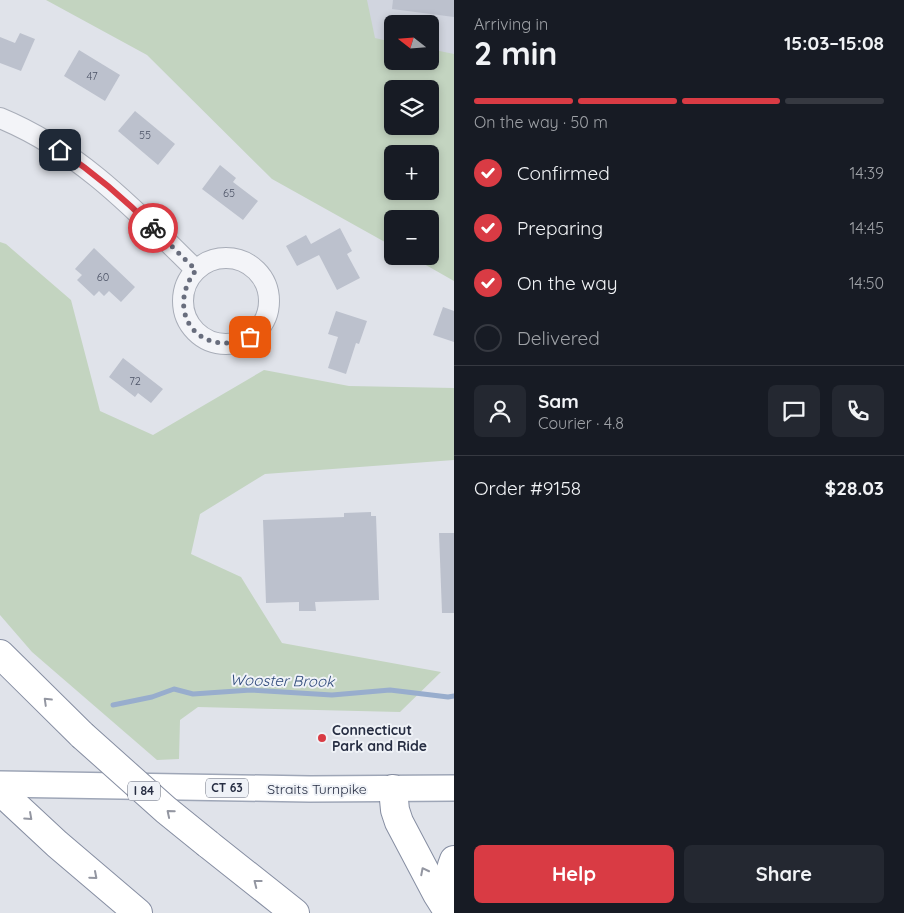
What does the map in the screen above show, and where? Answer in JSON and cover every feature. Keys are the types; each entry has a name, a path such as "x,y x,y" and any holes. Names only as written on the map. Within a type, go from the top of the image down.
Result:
{"highway":[{"name":"I 84","path":"0,654 82,735 145,792 295,913"},
{"path":"392,789 399,822 449,913"},
{"path":"0,791 138,913"},
{"path":"454,860 450,880 454,906"}],"main road":[{"name":"Straits Turnpike","path":"0,784 310,790 454,788"}],"street":[{"path":"0,118 44,140 91,171 121,196 196,270"},
{"path":"236,259 249,265 259,274 266,287 268,300 266,315 260,327 250,337 237,343 223,344 209,341 197,334 188,322 184,309 183,295 188,281 196,270 208,262 236,259"}],"shaded area":[{"path":"288,0 454,0 454,132 439,105 439,80 384,80 384,82"}],"green space":[{"path":"46,0 367,0 375,38 384,40 384,70 439,70 439,51 454,54 454,281 426,265 439,265 439,210 384,210 384,242 272,179 147,55"},
{"path":"0,242 6,244 71,300 100,411 153,435 264,370 349,386 454,388 454,460 265,474 200,514 191,554 241,577 282,643 441,672 400,712 198,707 180,720 179,759 157,760 32,652 0,615"}],"building":[{"path":"393,0 454,0 454,17 392,9"},
{"path":"20,33 35,39 21,71 0,63 0,37 15,43"},
{"path":"79,50 120,75 105,101 64,76"},
{"path":"135,111 175,144 158,165 118,131"},
{"path":"220,165 236,178 233,182 258,201 243,220 202,189"},
{"path":"340,228 352,251 347,254 360,278 337,290 319,255 297,266 286,246 306,235 311,244"},
{"path":"94,248 135,287 121,302 109,291 104,296 99,291 94,296 77,280 82,275 75,269"},
{"path":"443,307 454,311 454,342 433,335"},
{"path":"336,311 367,321 359,344 356,343 346,374 328,368 338,337 328,334"},
{"path":"123,358 163,389 151,403 138,393 135,397 109,377"},
{"path":"371,512 371,516 376,516 379,600 315,602 316,611 299,611 299,602 266,603 263,520 344,517 344,513"},
{"path":"439,533 454,533 454,613 442,613"}],"waterway":[{"name":"Wooster Brook","path":"113,705 152,697 174,689 193,694 251,690 332,695 390,690 448,697 454,696"}],"way so far":[{"path":"153,228 196,270 188,281 183,295 184,309 188,322 197,334 209,341 223,344 237,343 250,337"}],"place":[{"name":"Connecticut Park and Ride","path":"322,738"}],"route":[{"path":"60,150 91,171 121,196 153,228"}]}
